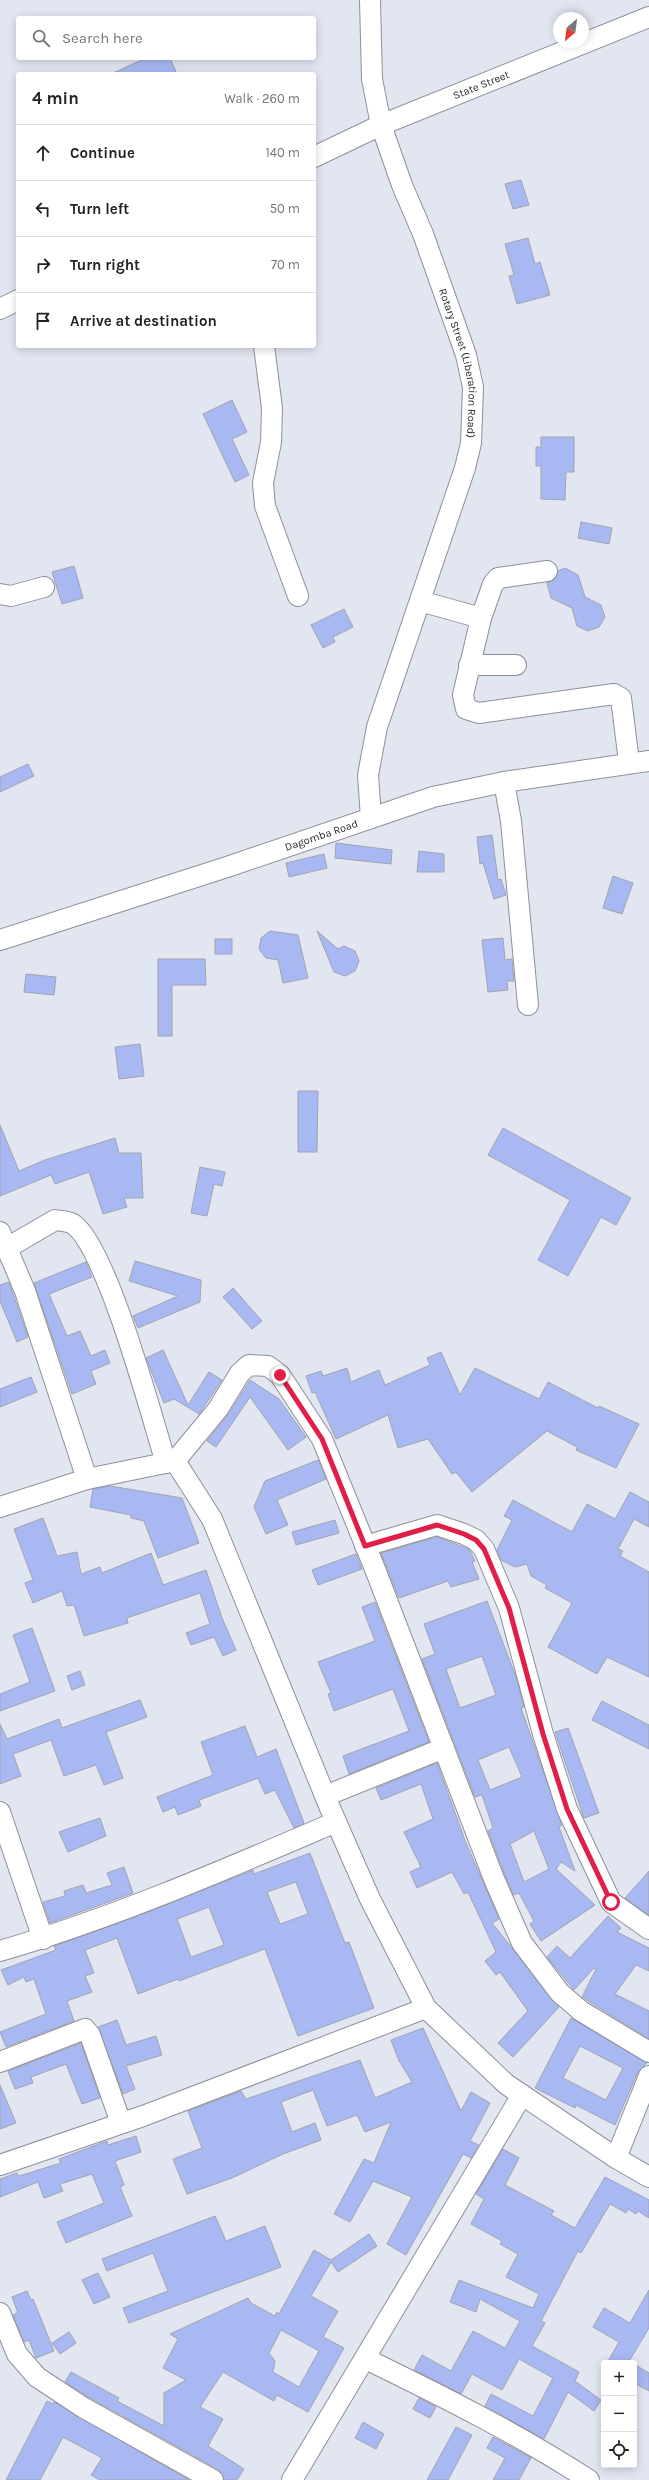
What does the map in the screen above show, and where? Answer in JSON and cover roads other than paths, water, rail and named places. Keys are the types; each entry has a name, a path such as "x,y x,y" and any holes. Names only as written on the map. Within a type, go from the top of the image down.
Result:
{"street":[{"name":"Rotary Street (Liberation Road)","path":"370,0 372,79 382,125 402,185 423,234 461,341 473,387 472,430 467,462 377,727 368,775 372,818"},
{"name":"State Street","path":"316,156 382,125 649,17"},
{"path":"0,309 16,301"},
{"path":"264,348 272,408 271,442 263,483 265,506 298,596"},
{"path":"547,571 498,578 493,584 481,618 462,695 466,709 479,713 614,694 621,698 629,762"},
{"path":"0,594 11,596 44,587"},
{"path":"420,601 481,618"},
{"path":"469,665 516,665"},
{"name":"Dagomba Road","path":"0,940 433,797 504,782 629,762 649,761"},
{"path":"504,782 511,821 518,912 528,1005"},
{"path":"87,1479 24,1291 3,1240 55,1220 73,1224 98,1260 171,1462 212,1519 229,1556 336,1822 370,1899 426,2008 506,2084 616,2158 649,2177"},
{"path":"0,1507 87,1479 171,1462 218,1409 240,1373 249,1365 268,1366 280,1375 322,1439 494,1879 522,1943 560,1993 581,2011 649,2052"},
{"path":"365,1546 437,1525 464,1534 476,1540 484,1549 509,1608 543,1734 567,1809 611,1902 649,1929"},
{"path":"325,1796 444,1748"},
{"path":"0,1812 43,1939"},
{"path":"0,1951 43,1939 184,1887 336,1822"},
{"path":"0,2165 121,2124 426,2008"},
{"path":"0,2062 85,2029 90,2035 121,2124"},
{"path":"616,2158 649,2076"},
{"path":"292,2480 366,2359 522,2095"},
{"path":"0,2313 17,2354 37,2377 84,2408 213,2480"},
{"path":"366,2359 452,2401 542,2449 589,2480"}]}
